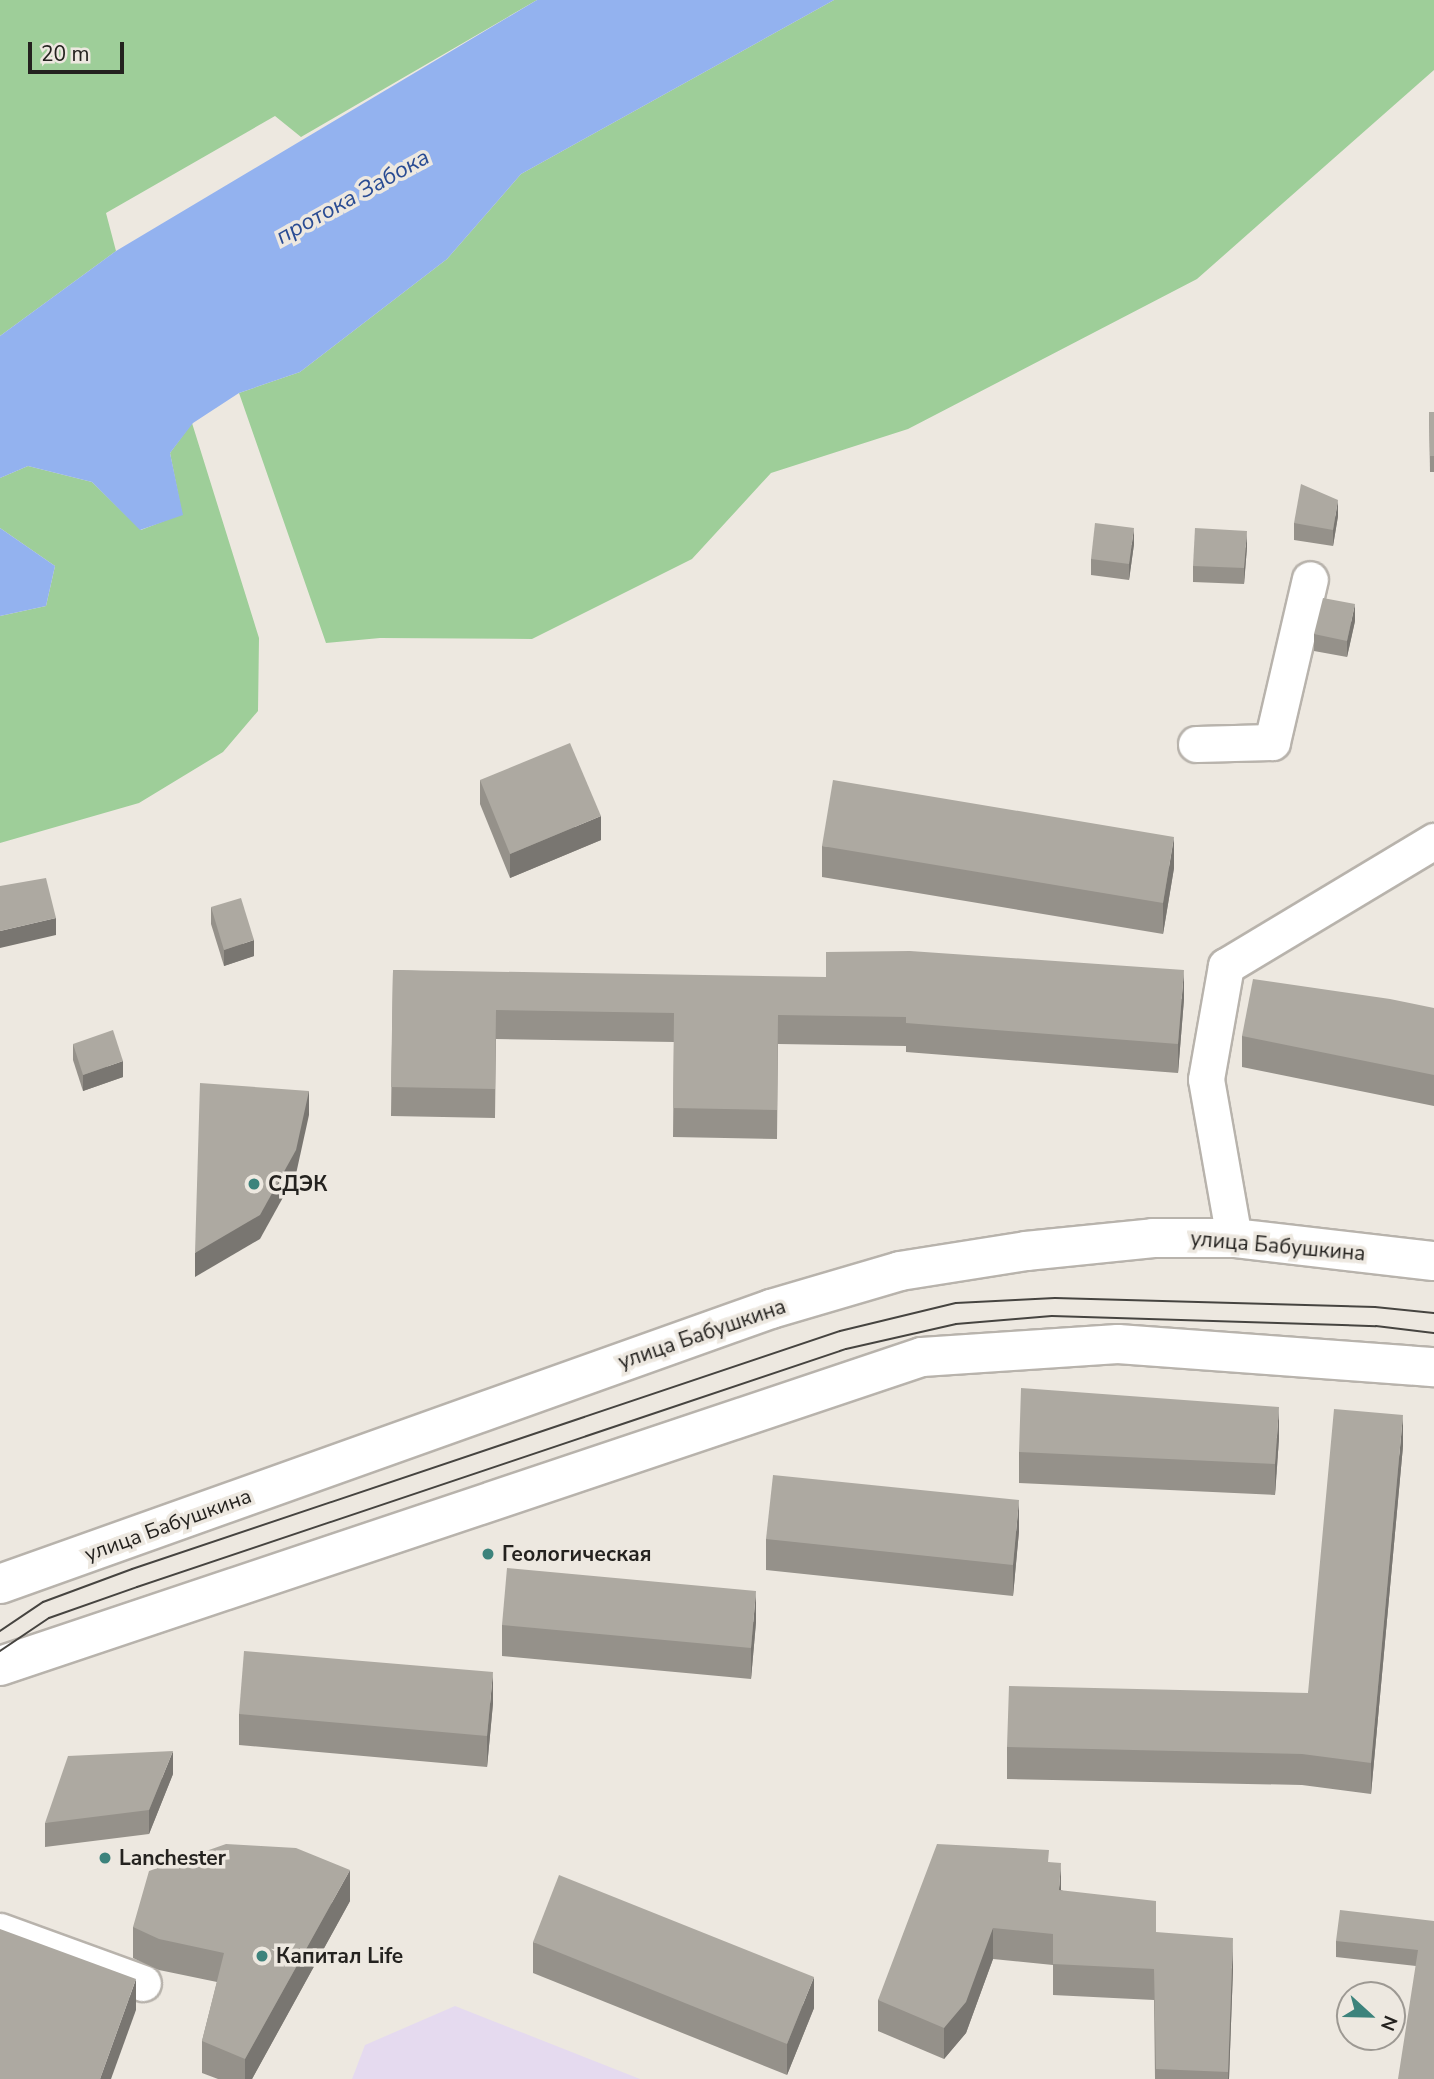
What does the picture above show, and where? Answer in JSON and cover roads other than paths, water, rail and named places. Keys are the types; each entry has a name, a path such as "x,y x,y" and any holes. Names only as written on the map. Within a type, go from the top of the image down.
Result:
{"main road":[{"name":"улица Бабушкина","path":"0,1584 772,1309 900,1271 1026,1251 1153,1238 1234,1238 1434,1261"},
{"path":"0,1667 65,1648 922,1357 1118,1344 1434,1367"},
{"path":"0,1601 41,1570"},
{"path":"0,1691 65,1648"}],"street":[{"path":"1196,744 1272,742 1310,579"},
{"path":"1234,1238 1206,1079 1237,986 1226,966 1434,841"},
{"path":"0,1931 143,1983"}],"water":[{"name":"протока Забока","path":"537,0 834,0 521,174 447,259 300,372 239,393 193,423 170,453 183,515 140,530 92,482 28,466 0,478 0,336 116,251"},
{"path":"0,528 55,566 46,606 0,616"}],"tram line":[{"path":"0,1631 43,1602 132,1569 840,1331 956,1303 1055,1298 1375,1307 1434,1313"},
{"path":"0,1651 49,1618 137,1587 846,1349 956,1324 1052,1316 1376,1326 1434,1333"}],"place":[{"name":"СДЭК","path":"254,1184"},
{"name":"Геологическая","path":"488,1554"},
{"name":"Lanchester","path":"105,1858"},
{"name":"Капитал Life","path":"262,1956"}]}
